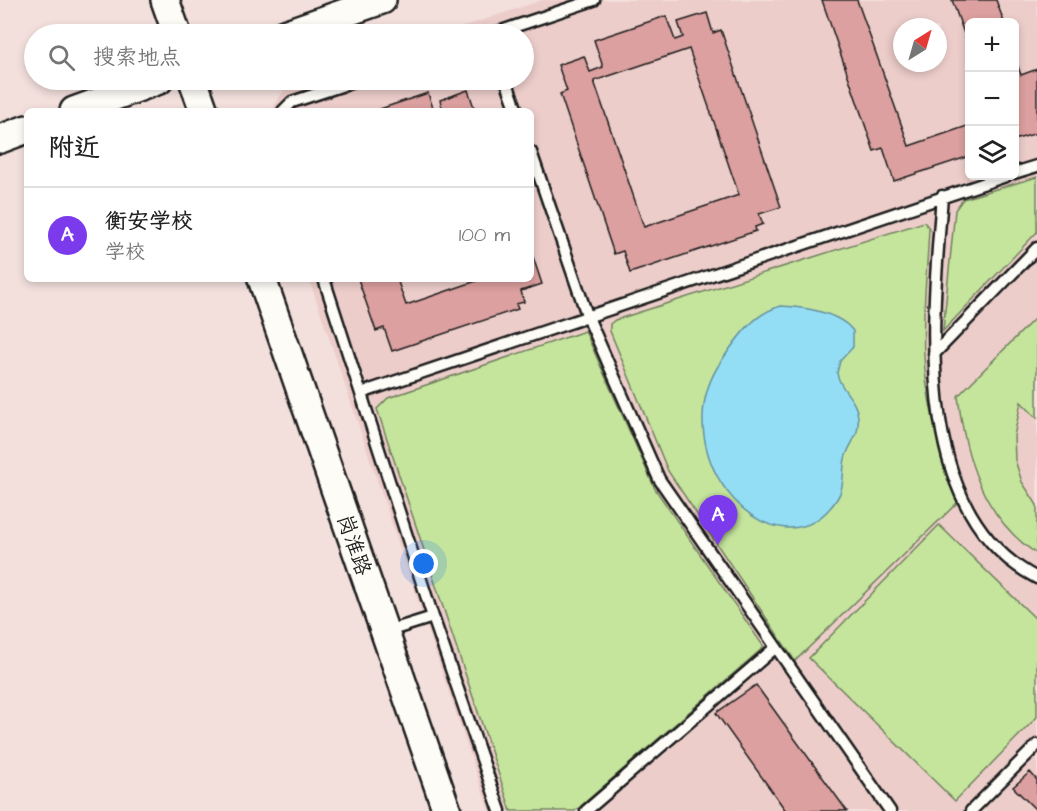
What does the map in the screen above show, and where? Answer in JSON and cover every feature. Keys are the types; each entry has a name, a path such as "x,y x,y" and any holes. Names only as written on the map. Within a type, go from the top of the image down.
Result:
{"street":[{"path":"165,0 173,24"},
{"path":"313,24 382,0"},
{"path":"82,108 132,90"},
{"path":"197,90 203,108"},
{"path":"0,139 24,130"},
{"name":"岗淮路","path":"263,282 447,811"}],"lane":[{"path":"522,24 594,0"},
{"path":"285,108 292,102 329,90"},
{"path":"510,90 516,108"},
{"path":"534,161 587,315 659,479 890,811"},
{"path":"1019,171 1037,166"},
{"path":"361,393 993,180"},
{"path":"942,196 933,320 934,354 939,408 953,474 974,520 1008,557 1037,578"},
{"path":"934,354 1037,248"},
{"path":"325,282 433,616 500,811"},
{"path":"385,632 433,616"},
{"path":"586,811 776,647"},
{"path":"971,811 1037,745"}],"shaded area":[{"path":"542,0 1037,0 1037,811 489,811 310,282 534,282 534,108 274,108 283,90 534,90 534,24 471,24"}],"green space":[{"path":"1037,177 1037,232 943,331 955,210 963,199"},
{"path":"924,222 929,228 924,327 927,386 932,416 958,502 795,661 668,471 610,331 610,324 615,320"},
{"path":"1037,316 1037,418 1021,402 1014,436 1015,460 1022,482 1037,505 1037,554 1003,523 990,505 980,485 966,442 958,396"},
{"path":"585,331 655,489 764,647 575,811 511,811 377,409 388,398"},
{"path":"939,525 1037,620 1037,717 955,801 809,658"}],"water":[{"path":"781,306 810,309 830,315 839,319 853,331 853,347 840,361 837,373 838,379 855,405 858,417 856,435 845,459 840,494 837,499 812,522 785,528 757,519 733,498 714,469 704,434 706,397 722,360 755,320 771,309"}],"building":[{"path":"822,0 857,0 909,146 965,127 965,158 894,181 883,148 874,151"},
{"path":"952,0 996,0 1003,18 965,18 965,36"},
{"path":"707,13 713,33 721,30 781,207 759,214 763,224 755,227 756,231 630,273 623,251 614,254 560,94 567,91 558,65 584,56 590,72 603,67 594,40 666,16 675,40 683,37 678,22","holes":["689,49 739,195 644,227 594,81"]},
{"path":"1019,69 1021,75 1037,69 1037,133 1019,138"},
{"path":"468,90 474,108 442,108 440,100"},
{"path":"428,93 433,108 383,108"},
{"path":"534,260 542,284 521,291 524,302 516,304 518,309 392,351 384,328 376,331 359,282 398,282 406,305 473,282 534,282"},
{"path":"756,685 847,811 786,811 716,713"},
{"path":"1030,772 1037,780 1037,811 1013,787"}],"place":[{"name":"衡安学校","path":"718,545"}]}
